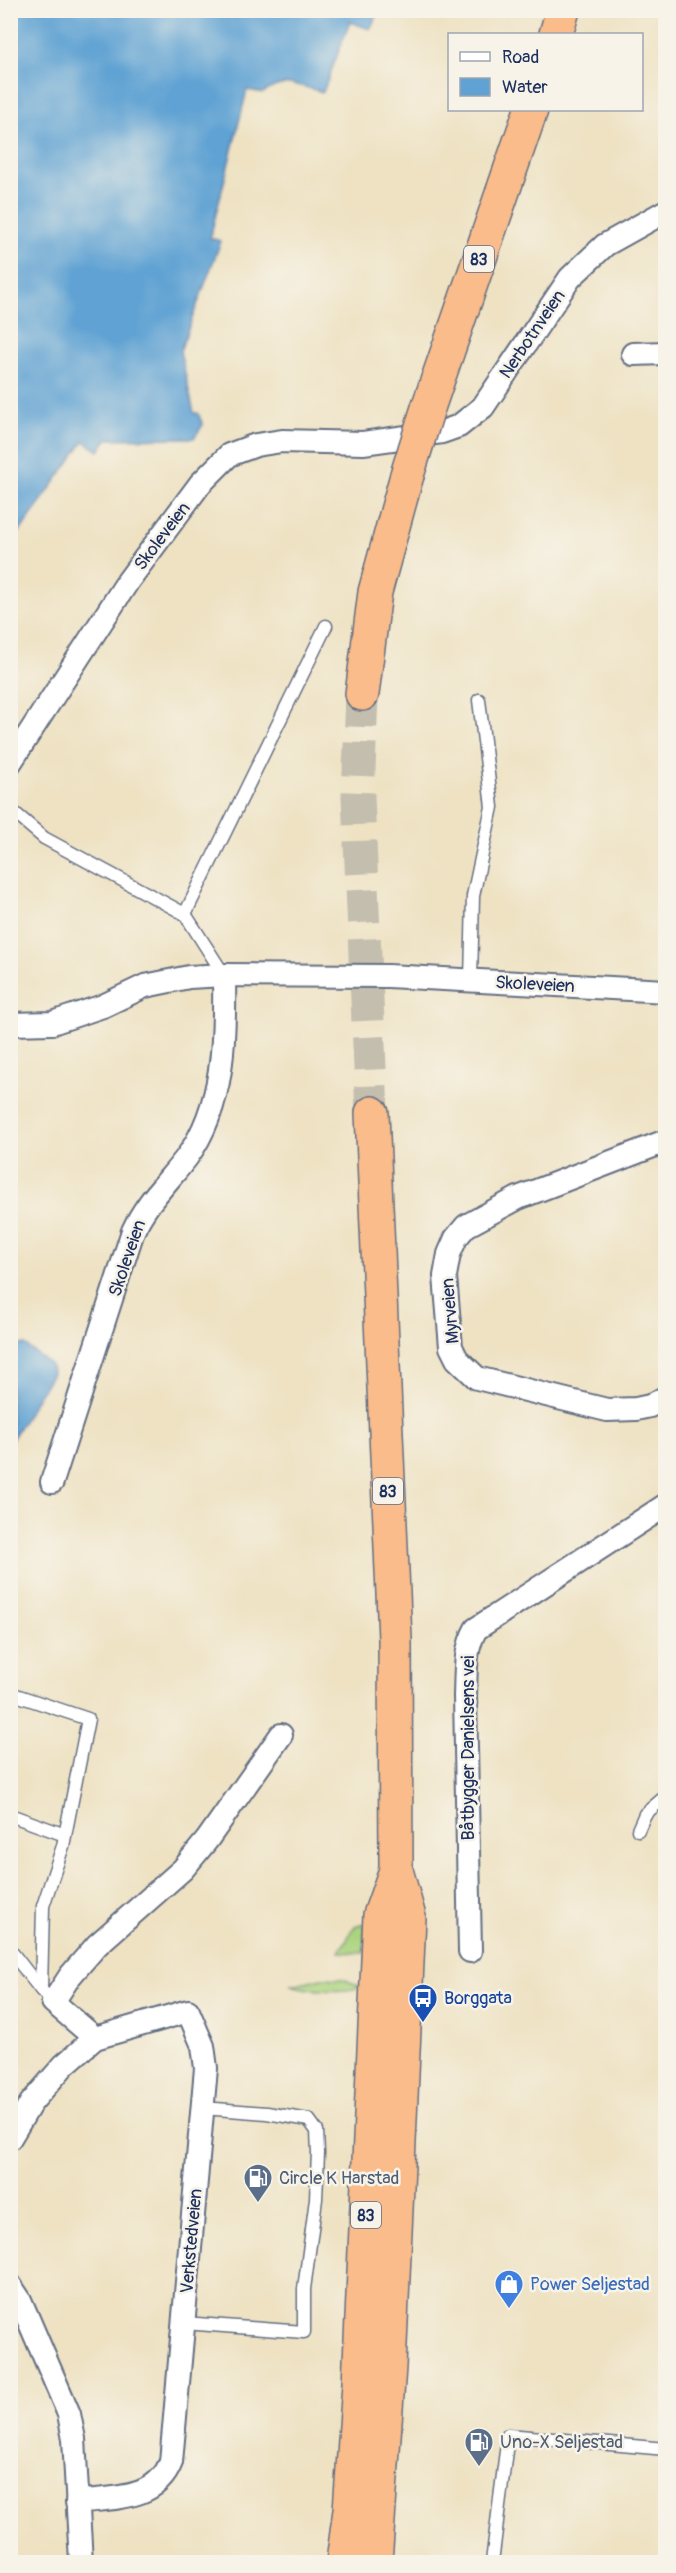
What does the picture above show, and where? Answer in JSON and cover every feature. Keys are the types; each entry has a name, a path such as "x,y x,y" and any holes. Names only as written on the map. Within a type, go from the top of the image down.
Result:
{"highway":[{"path":"556,33 563,10"},
{"name":"83","path":"362,694 375,592 407,475 531,111"},
{"name":"83","path":"372,1113 395,1639 396,1870 409,1917 389,2367 375,2562"},
{"name":"83","path":"343,2562 350,2510 359,2384 380,1915 396,1870"}],"street":[{"name":"Nerbotnveien","path":"394,440 442,432 470,419 483,407 570,278 605,245 666,211"},
{"path":"633,354 666,353"},
{"name":"Skoleveien","path":"10,763 128,581 200,484 229,455 256,445 282,441 363,443 394,440"},
{"name":"Skoleveien","path":"52,1482 133,1231 147,1205 188,1155 199,1135 217,1088 225,1031 224,975"},
{"name":"Skoleveien","path":"10,1024 52,1023 103,1006 145,986 189,977 224,975 350,975 666,991"},
{"name":"Myrveien","path":"666,1141 518,1198 466,1226 456,1238 449,1254 445,1276 451,1347 457,1359 477,1378 607,1410 636,1409 666,1397"},
{"name":"Båtbygger Danielsens vei","path":"470,1951 465,1696 466,1654 472,1636 476,1629 666,1505"},
{"path":"95,2038 47,1996 70,1976 97,1945 183,1869 207,1840 281,1735"},
{"name":"Verkstedveien","path":"10,2138 31,2103 64,2065 95,2038 188,2011 203,2046 206,2068 171,2462 161,2481 143,2493 77,2502"},
{"path":"10,2285 40,2346 69,2414 74,2439 81,2562"}],"lane":[{"path":"185,914 326,626"},
{"path":"471,981 473,896 492,807 479,700"},
{"path":"10,809 45,838 185,914 224,975"},
{"path":"10,1693 88,1719 65,1835 43,1906 47,1996"},
{"path":"638,1830 645,1814 666,1796"},
{"path":"10,1815 65,1835"},
{"path":"10,1950 47,1996"},
{"path":"184,2323 304,2332 304,2289 316,2199 317,2131 309,2120 267,2112 203,2108"},
{"path":"492,2562 508,2435 666,2449"}],"green space":[{"path":"364,1925 364,1953 339,1952 355,1926"},
{"path":"322,1978 343,1979 360,1986 348,1990 327,1990 292,1985"}],"water":[{"path":"11,10 379,11 370,29 350,22 323,92 292,84 279,85 263,93 247,90 210,238 221,241 180,351 194,413 198,413 203,425 194,438 107,439 99,451 84,441 11,544"},
{"path":"13,1345 25,1345 51,1365 52,1373 11,1441 10,1348"}],"tunnel":[{"path":"362,694 358,796 372,1113"}],"place":[{"name":"Borggata","path":"423,2024"},
{"name":"Circle K Harstad","path":"258,2204"},
{"name":"Power Seljestad","path":"509,2310"},
{"name":"Uno-X Seljestad","path":"479,2468"}]}
